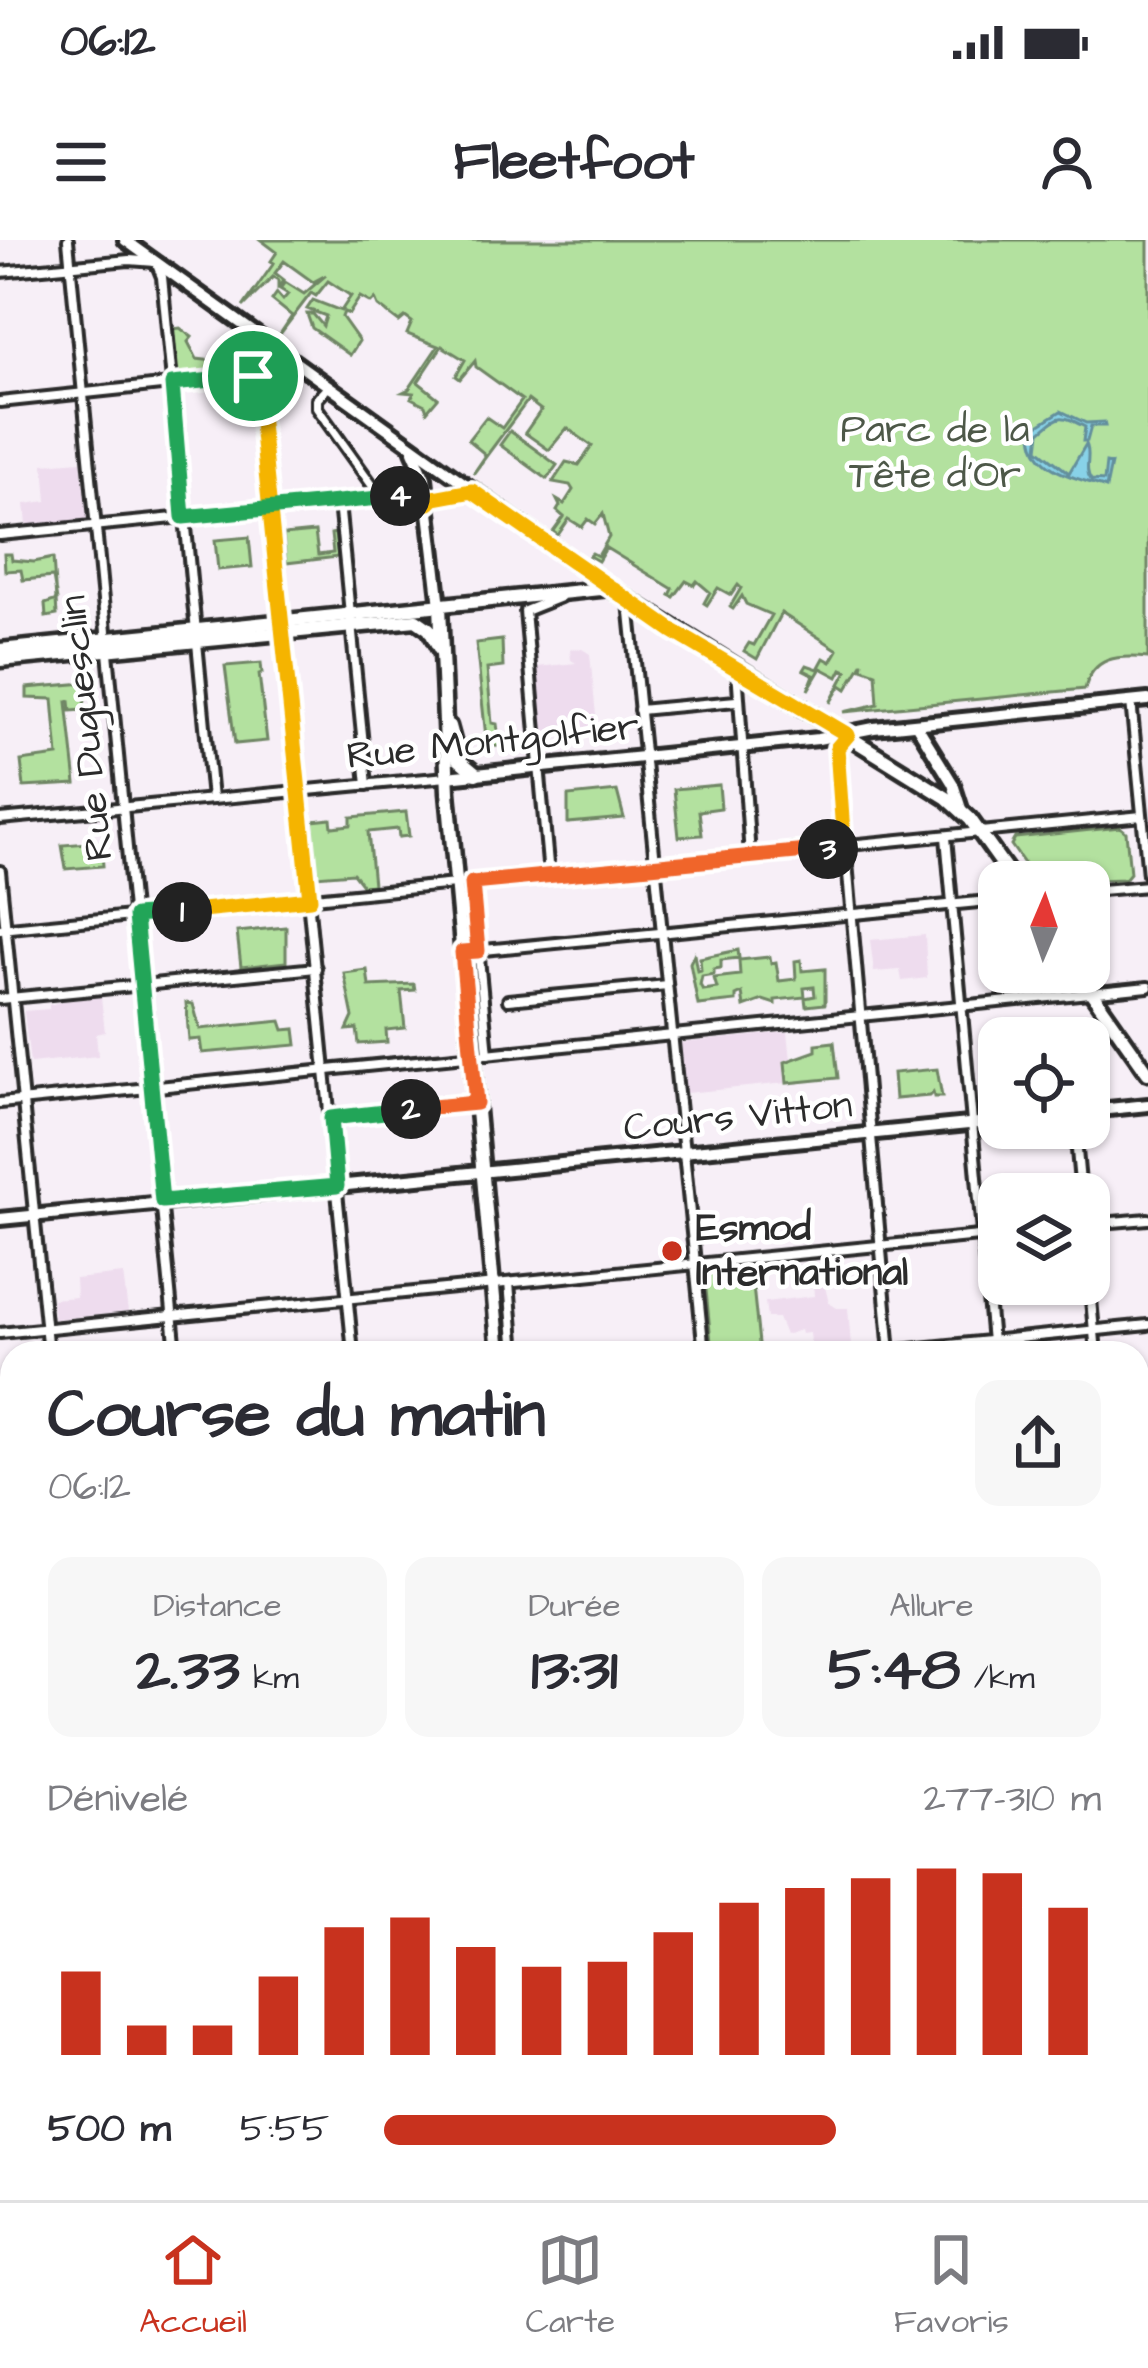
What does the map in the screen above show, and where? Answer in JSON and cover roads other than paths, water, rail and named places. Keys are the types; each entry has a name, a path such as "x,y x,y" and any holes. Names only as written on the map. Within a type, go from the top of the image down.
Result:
{"main road":[{"path":"125,240 610,588 961,809"},
{"path":"407,444 425,478 445,640 447,777 498,1341"},
{"path":"0,660 610,588"},
{"path":"351,620 416,620 429,629 442,657"},
{"path":"0,650 108,644"},
{"name":"Rue Montgolfier","path":"447,777 1148,700"},
{"path":"446,720 458,759 476,774"},
{"path":"916,724 953,784 973,834 997,861"},
{"path":"1084,993 1148,1073"},
{"path":"1110,1110 1148,1105"},
{"name":"Cours Vitton","path":"0,1219 978,1123"}],"street":[{"name":"Rue Duguesclin","path":"68,240 175,1341"},
{"path":"0,272 129,260 156,262 212,799"},
{"path":"272,347 256,375 352,1341"},
{"path":"0,402 256,375"},
{"path":"328,387 317,399 317,408 382,499"},
{"path":"0,535 410,495 429,503 472,491"},
{"path":"339,503 367,784"},
{"path":"549,875 525,611 563,595"},
{"path":"628,600 703,1341"},
{"path":"737,668 751,856"},
{"path":"639,710 736,700"},
{"path":"1131,701 1148,875"},
{"path":"848,735 837,748 889,1341"},
{"name":"Rue Montgolfier","path":"0,819 447,777"},
{"path":"4,929 1142,816"},
{"path":"946,837 978,1187"},
{"path":"0,871 47,1341"},
{"path":"472,883 488,1002 488,1054"},
{"path":"1110,890 1148,886"},
{"path":"462,952 978,902"},
{"path":"0,1000 316,968"},
{"path":"508,1000 667,985"},
{"path":"1110,991 1148,987"},
{"path":"0,1103 1084,993"},
{"path":"331,1118 476,1103"},
{"path":"1110,1222 1148,1219"},
{"path":"0,1334 978,1237"},
{"path":"509,1283 514,1341"},
{"path":"989,1305 992,1341 1148,1325"},
{"path":"1092,1305 1095,1341"}],"water":[{"path":"1061,411 1105,426 1091,426 1083,441 1085,427 1057,419 1040,432 1038,449 1069,473 1086,444 1091,480 1104,481 1106,463 1111,464 1106,488 1057,471 1039,455 1032,429"}],"place":[{"name":"Esmod International","path":"672,1251"}],"park label":[{"name":"Parc de la Tête d'Or","path":"935,454"}]}
